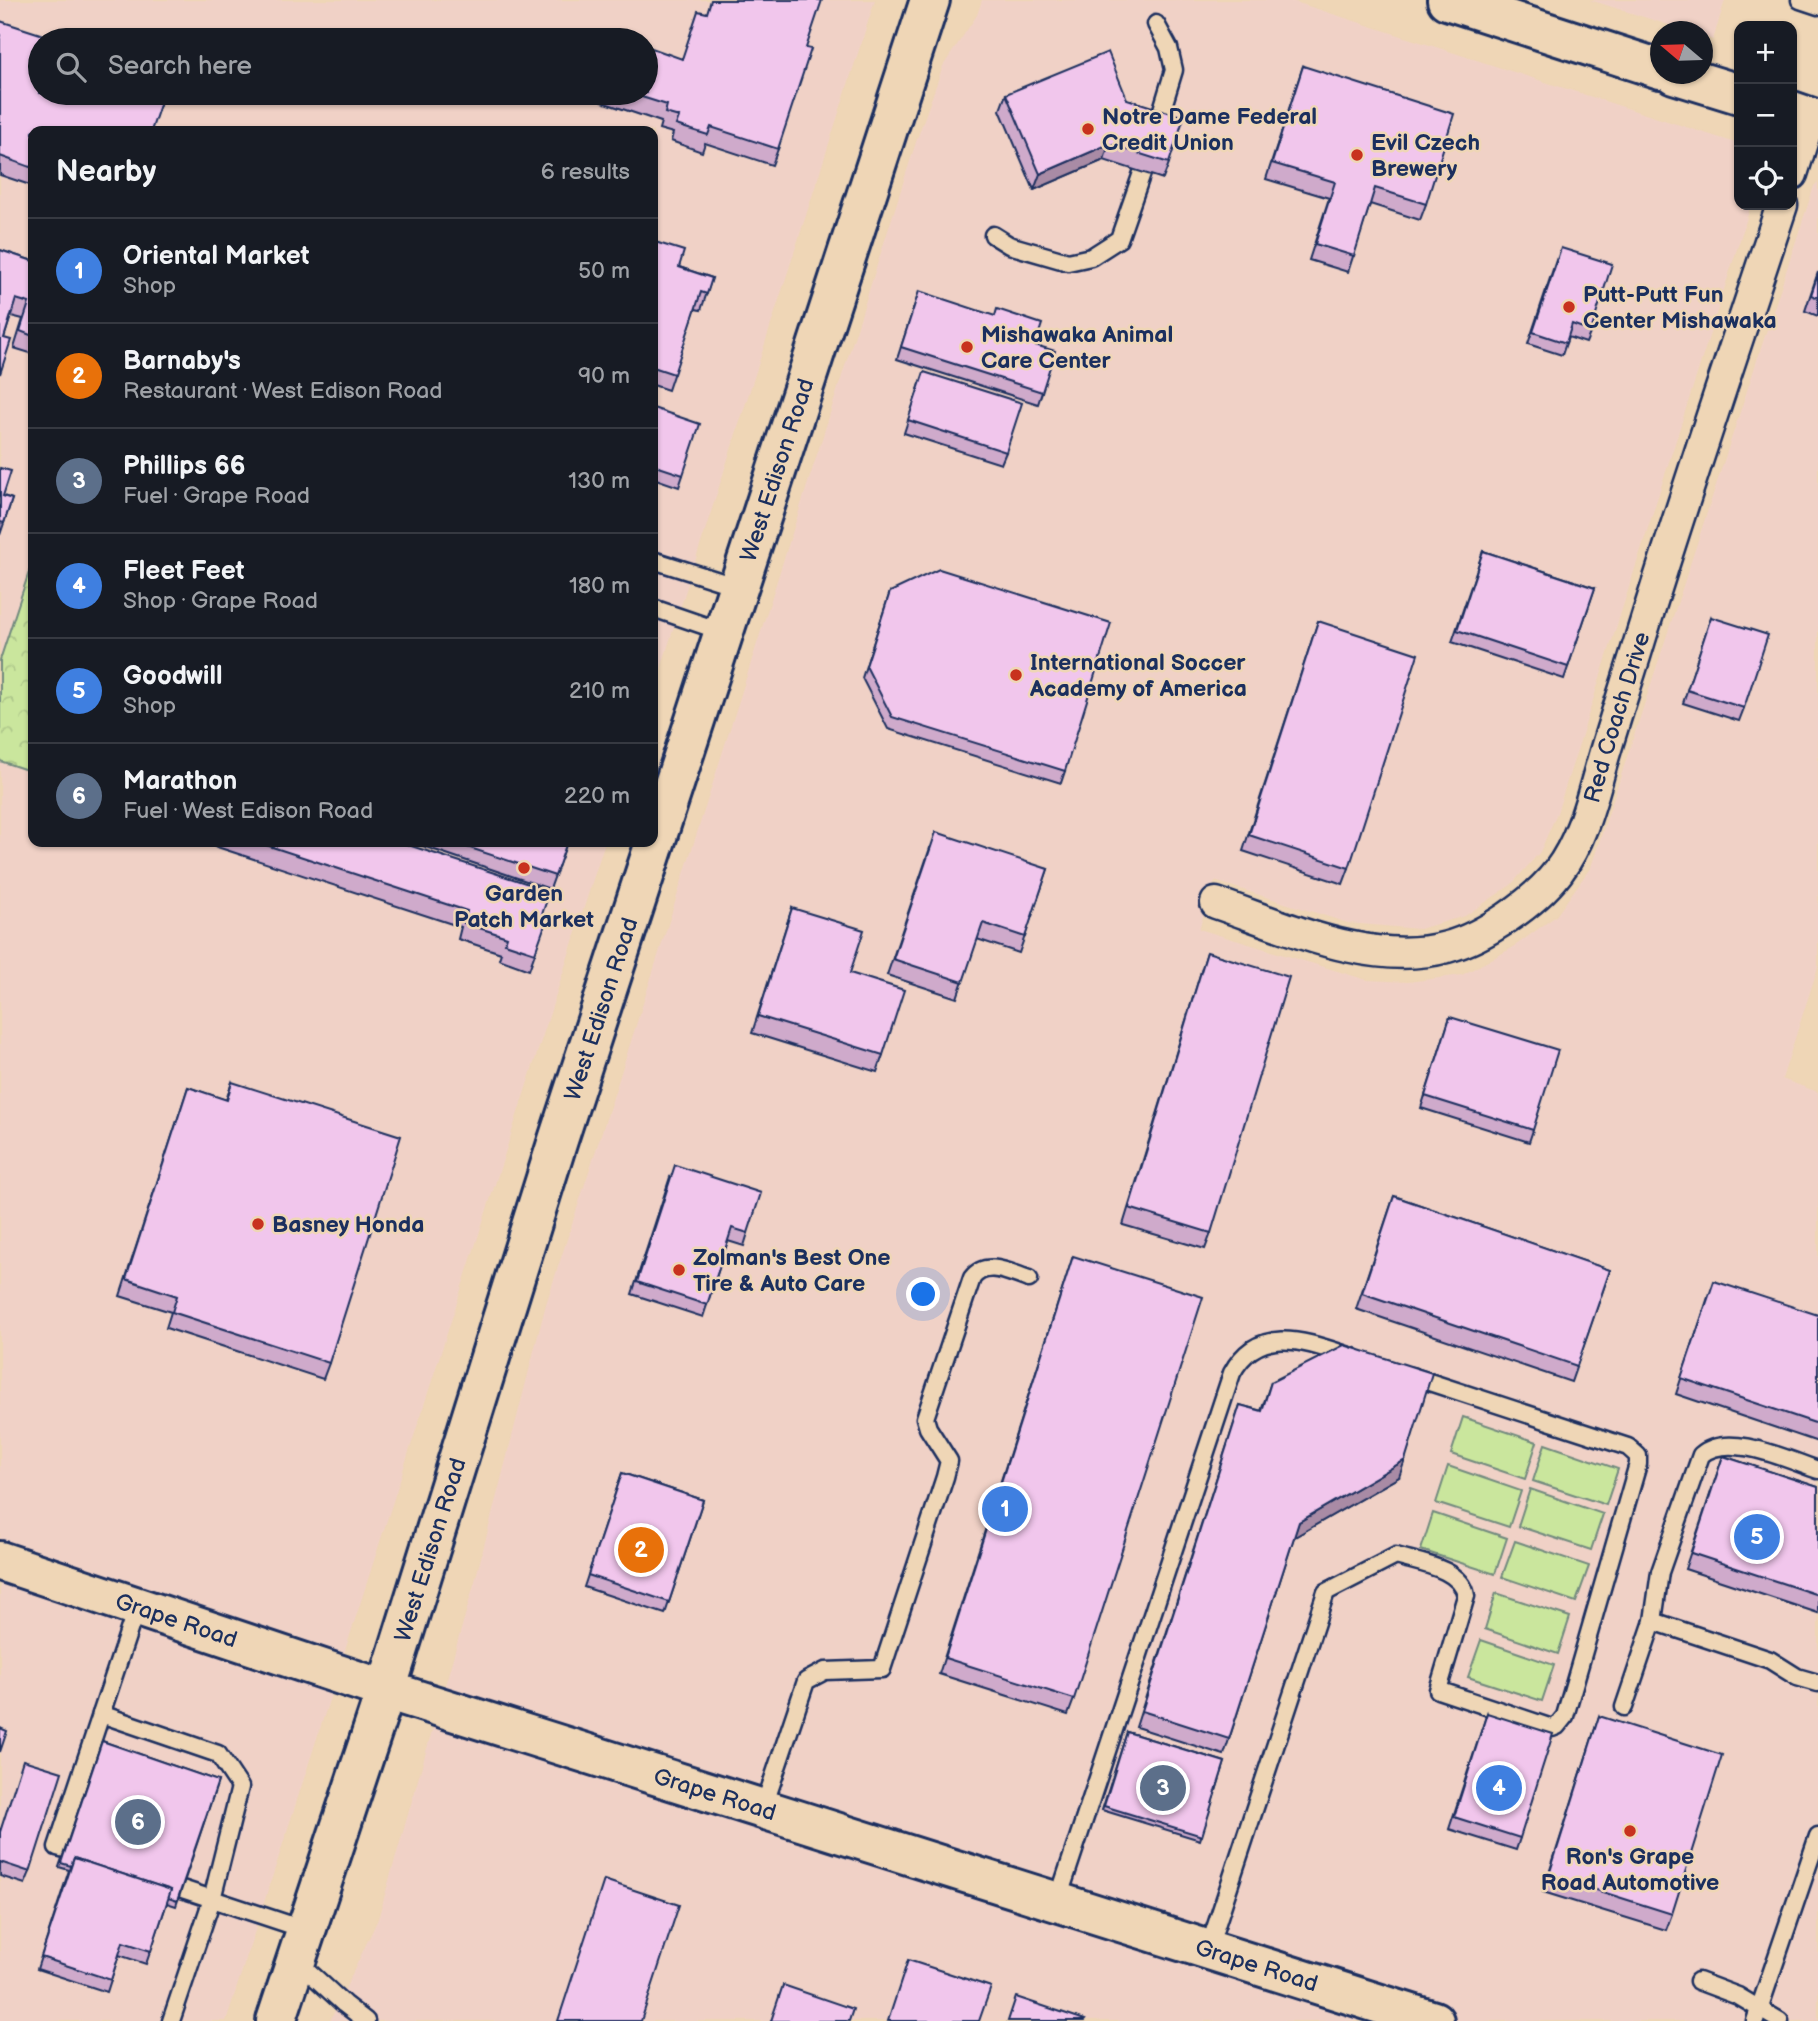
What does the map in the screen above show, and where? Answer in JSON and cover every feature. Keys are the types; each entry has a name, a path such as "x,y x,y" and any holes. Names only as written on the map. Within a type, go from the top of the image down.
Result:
{"main road":[{"name":"West Edison Road","path":"658,834 930,0"},
{"path":"1447,0 1650,65"},
{"path":"1706,84 1734,92"},
{"name":"West Edison Road","path":"276,2021 386,1690 554,1153 654,847"},
{"name":"Grape Road","path":"0,1561 386,1690 1434,2021"}],"street":[{"path":"1797,155 1807,116"},
{"name":"Red Coach Drive","path":"1216,903 1341,945 1371,951 1410,952 1447,947 1501,922 1530,900 1558,872 1580,834 1658,581 1780,210"}],"lane":[{"path":"1800,0 1818,6"},
{"path":"1156,24 1169,48 1174,70 1157,126"},
{"path":"993,235 1009,245 1069,262 1091,257 1119,239 1142,173"},
{"path":"658,562 738,587"},
{"path":"658,610 724,632"},
{"path":"763,1809 806,1681 825,1671 882,1668 949,1461 928,1428 925,1418 972,1278 978,1270 986,1267 1029,1279"},
{"path":"1057,1902 1232,1373 1238,1362 1262,1345 1278,1340 1295,1340 1365,1361"},
{"path":"1208,1950 1326,1592 1396,1556 1451,1574 1460,1582 1466,1596 1438,1690 1546,1727 1552,1728 1561,1723 1565,1716 1638,1464 1638,1456 1628,1447 1391,1370"},
{"path":"1624,1707 1653,1621 1660,1572 1701,1455 1709,1448 1734,1445 1818,1470"},
{"path":"65,1849 57,1847 137,1606"},
{"path":"1653,1621 1770,1660 1797,1676 1818,1683"},
{"path":"101,1714 218,1754 240,1787 212,1899 171,2021"},
{"path":"1757,2015 1818,1836"},
{"path":"182,1889 212,1899 301,1945 344,2004 366,2021"},
{"path":"1698,1981 1738,1996 1757,2015 1780,2021"},
{"path":"340,2021 356,2021"}],"shaded area":[{"path":"0,0 875,0 658,677 658,126 28,126 28,847 603,847 226,2021 0,2021"},
{"path":"982,0 1289,0 1734,142 1734,210 1749,210 1557,813 1540,852 1511,885 1465,916 1419,929 1348,923 1215,881 1199,929 1367,980 1408,982 1462,975 1512,948 1556,916 1591,867 1814,186 1818,182 1818,967 1782,1079 1818,1092 1818,2021 330,2021 378,1919 475,1581 546,1304 917,139 943,66 977,15"},
{"path":"1590,0 1725,0 1713,40 1713,21 1656,21"}],"green space":[{"path":"28,575 28,770 0,761 0,660"},
{"path":"1463,1417 1537,1442 1525,1479 1451,1454"},
{"path":"1545,1444 1618,1469 1606,1505 1533,1481"},
{"path":"1448,1466 1521,1491 1509,1527 1436,1503"},
{"path":"1530,1489 1603,1514 1591,1550 1518,1526"},
{"path":"1433,1513 1507,1538 1495,1574 1421,1550"},
{"path":"1515,1541 1589,1566 1576,1602 1502,1577"},
{"path":"1496,1593 1570,1617 1558,1654 1485,1629"},
{"path":"1481,1640 1554,1665 1542,1701 1468,1677"}],"building":[{"path":"711,0 822,0 806,48 811,49 778,149 711,127 708,135 676,125 679,117 665,113 667,105 658,102 658,50 682,59 698,11 707,13"},
{"path":"0,21 28,30 28,105 160,105 153,126 28,126 28,166 0,156"},
{"name":"Notre Dame Federal Credit Union","path":"1108,52 1127,99 1184,117 1169,163 1109,144 1040,174 1006,94"},
{"name":"Evil Czech Brewery","path":"1303,66 1454,114 1426,204 1375,188 1354,256 1315,244 1335,182 1272,163"},
{"path":"658,243 684,251 679,267 712,278 707,294 701,292 674,374 658,369"},
{"name":"Putt-Putt Fun Center Mishawaka","path":"1561,248 1612,264 1591,331 1572,324 1566,343 1533,332"},
{"path":"0,250 28,259 28,303 16,299 4,338 11,340 0,374"},
{"path":"1818,274 1818,298 1811,295"},
{"name":"Mishawaka Animal Care Center","path":"919,291 995,316 997,309 1042,324 1035,345 1055,351 1042,392 901,347"},
{"path":"28,306 28,334 20,331"},
{"path":"924,372 1022,403 1006,452 908,420"},
{"path":"658,410 700,424 683,475 658,467"},
{"path":"0,468 11,471 3,496 12,499 4,523 0,522"},
{"path":"1483,551 1595,588 1568,667 1457,630"},
{"path":"939,569 1111,623 1065,771 892,717 866,666 890,592"},
{"path":"1711,617 1768,635 1744,708 1687,690"},
{"path":"1318,621 1418,654 1349,868 1249,835"},
{"path":"936,832 1048,869 1025,937 983,923 963,982 893,959"},
{"path":"272,847 414,847 550,891 540,920 546,922 535,953 505,943 507,937 464,923 467,911"},
{"path":"467,847 565,847 555,876"},
{"path":"792,908 864,930 850,973 904,990 883,1055 758,1016"},
{"path":"1207,952 1289,977 1211,1233 1129,1208"},
{"path":"1450,1017 1558,1050 1533,1130 1425,1096"},
{"name":"Basney Honda","path":"232,1082 401,1136 329,1363 172,1312 177,1296 126,1279 188,1087 227,1100"},
{"name":"Zolman's Best One Tire & Auto Care","path":"675,1165 761,1193 748,1233 732,1228 707,1305 637,1282"},
{"path":"1394,1196 1610,1270 1577,1366 1362,1293"},
{"path":"1073,1256 1203,1297 1074,1699 945,1658"},
{"path":"1714,1281 1818,1315 1818,1424 1681,1378"},
{"path":"1344,1345 1432,1373 1405,1460 1299,1522 1229,1739 1142,1711 1240,1405 1262,1411 1271,1382"},
{"path":"1723,1456 1818,1487 1818,1595 1691,1553"},
{"path":"622,1473 703,1500 669,1602 588,1575"},
{"path":"1487,1713 1553,1734 1520,1838 1454,1817"},
{"name":"Ron's Grape Road Automotive","path":"1599,1716 1722,1755 1672,1914 1549,1875"},
{"path":"0,1728 7,1731 0,1752"},
{"path":"1127,1732 1225,1762 1202,1836 1104,1806"},
{"path":"102,1741 218,1781 177,1901 168,1898 171,1890 74,1858 71,1866 61,1863"},
{"path":"23,1760 62,1772 30,1872 0,1862 0,1832"},
{"path":"74,1858 171,1890 151,1951 123,1942 111,1980 41,1957"},
{"path":"604,1880 679,1905 641,2021 558,2021"},
{"path":"908,1960 991,1987 979,2021 888,2021"},
{"path":"783,1985 853,2009 849,2021 771,2021"},
{"path":"1016,1997 1085,2020 1008,2021"}],"place":[{"name":"Notre Dame Federal Credit Union","path":"1088,129"},
{"name":"Evil Czech Brewery","path":"1357,155"},
{"name":"Putt-Putt Fun Center Mishawaka","path":"1569,307"},
{"name":"Mishawaka Animal Care Center","path":"967,347"},
{"name":"International Soccer Academy of America","path":"1016,675"},
{"name":"Garden Patch Market","path":"524,868"},
{"name":"Basney Honda","path":"258,1224"},
{"name":"Zolman's Best One Tire & Auto Care","path":"679,1270"},
{"name":"Oriental Market","path":"1005,1509"},
{"name":"Goodwill","path":"1757,1537"},
{"name":"Barnaby's","path":"641,1550"},
{"name":"Phillips 66","path":"1163,1788"},
{"name":"Fleet Feet","path":"1499,1788"},
{"name":"Marathon","path":"138,1822"},
{"name":"Ron's Grape Road Automotive","path":"1630,1831"}]}
